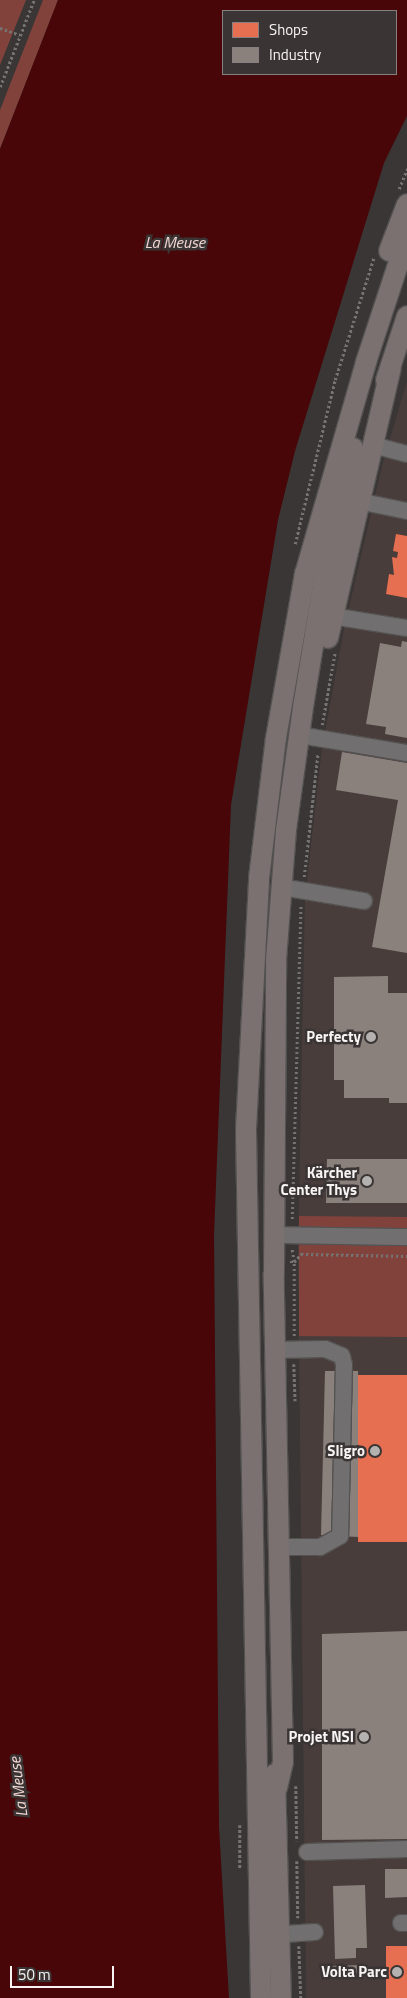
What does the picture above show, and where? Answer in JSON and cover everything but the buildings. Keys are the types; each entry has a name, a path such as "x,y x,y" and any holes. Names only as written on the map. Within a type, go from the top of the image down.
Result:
{"main road":[{"path":"261,1998 247,1308 247,1082 270,782 294,628 322,509 345,392 407,204"},
{"path":"322,509 407,237"},
{"path":"281,1998 272,1494 284,1349 274,1235 273,1170 273,1025 282,870 321,597 364,404 407,269"},
{"path":"321,597 372,414 405,329"},
{"path":"273,1170 283,1134 298,890 311,736 332,616 391,368"},
{"path":"247,1082 254,1223 258,1232 274,1235"},
{"path":"275,1467 281,1547 283,1762 277,1788"},
{"path":"278,1877 286,1934 290,1998"}],"street":[{"path":"373,445 407,454"},
{"path":"358,501 407,511"},
{"path":"332,616 407,628"},
{"path":"311,736 407,752"},
{"path":"298,890 364,901"},
{"path":"274,1235 407,1237"},
{"path":"281,1547 320,1548 340,1536 342,1356 325,1349 284,1349"},
{"path":"307,1852 407,1849"},
{"path":"286,1934 314,1932"}],"path":[{"path":"0,87 34,0"},
{"path":"0,28 20,35"},
{"path":"0,74 4,76"},
{"path":"294,1211 298,890"},
{"path":"284,1349 294,1262 301,1254 407,1256"}],"shaded area":[{"path":"0,0 26,0 0,65"},
{"path":"43,0 58,0 0,149 0,110"},
{"path":"407,381 407,1998 306,1998 298,1249 305,898 322,748 344,629 382,466"},
{"path":"299,1216 407,1217 407,1337 299,1336"}],"water":[{"name":"La Meuse","path":"58,0 407,0 407,116 384,163 295,451 278,520 231,805 214,1235 219,1827 229,1998 0,1998 0,149"}],"place":[{"name":"Perfecty","path":"371,1037"},
{"name":"Kärcher Center Thys","path":"367,1181"},
{"name":"Sligro","path":"375,1451"},
{"name":"Projet NSI","path":"364,1737"},
{"name":"Volta Parc","path":"397,1972"}]}
